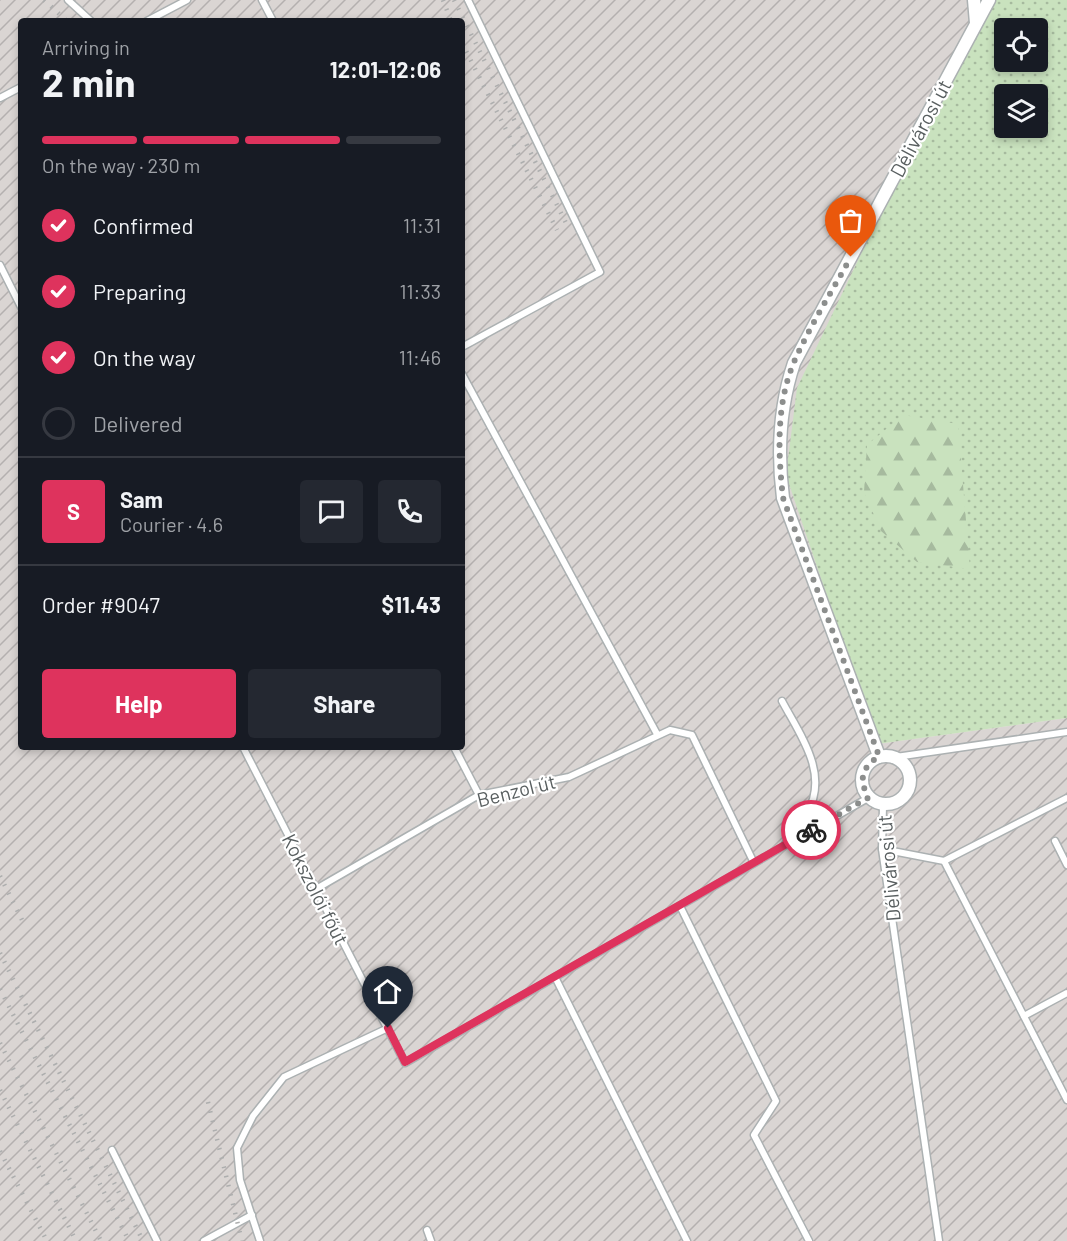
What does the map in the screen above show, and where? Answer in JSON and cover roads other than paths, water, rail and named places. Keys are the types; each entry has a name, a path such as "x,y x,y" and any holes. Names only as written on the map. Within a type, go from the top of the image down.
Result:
{"street":[{"path":"974,0 976,24"},
{"name":"Délivárosi út","path":"883,806 868,798 860,782 865,766 879,756 783,498 778,457 780,429 786,387 794,363 989,0"},
{"path":"879,756 896,757 909,770 910,787 900,801 883,806"}],"lane":[{"path":"68,0 88,18"},
{"path":"153,18 187,0"},
{"path":"262,0 271,18"},
{"path":"465,345 600,272 468,0"},
{"path":"0,97 18,88"},
{"path":"0,265 18,301"},
{"path":"465,380 657,734"},
{"path":"782,701 812,758 817,781 808,812 783,847"},
{"name":"Benzol út","path":"316,889 479,795 569,777 657,734 670,730 692,735 754,863"},
{"path":"896,757 1067,732"},
{"name":"Kokszolói főút","path":"245,750 405,1062 555,977"},
{"path":"456,750 479,795"},
{"path":"687,1241 555,977 868,798"},
{"path":"882,849 944,861 1067,798"},
{"name":"Délivárosi út","path":"883,806 882,849 939,1241"},
{"path":"1054,841 1067,865"},
{"path":"944,861 1067,1100"},
{"path":"680,906 776,1101 754,1135 810,1241"},
{"path":"1024,1016 1067,993"},
{"path":"260,1241 240,1180 237,1148 253,1116 284,1077 388,1028"},
{"path":"112,1150 157,1241"},
{"path":"204,1241 252,1215"},
{"path":"427,1230 431,1241"}],"railway":[{"path":"44,0 64,18"},
{"path":"443,0 450,18"},
{"path":"454,0 463,18"},
{"path":"465,22 567,225"},
{"path":"465,49 557,230"},
{"path":"0,876 24,924"},
{"path":"0,953 143,1241"},
{"path":"0,989 129,1241"},
{"path":"0,1043 101,1241"},
{"path":"0,1090 76,1241"},
{"path":"208,1102 242,1241"},
{"path":"0,1151 47,1241"}]}
